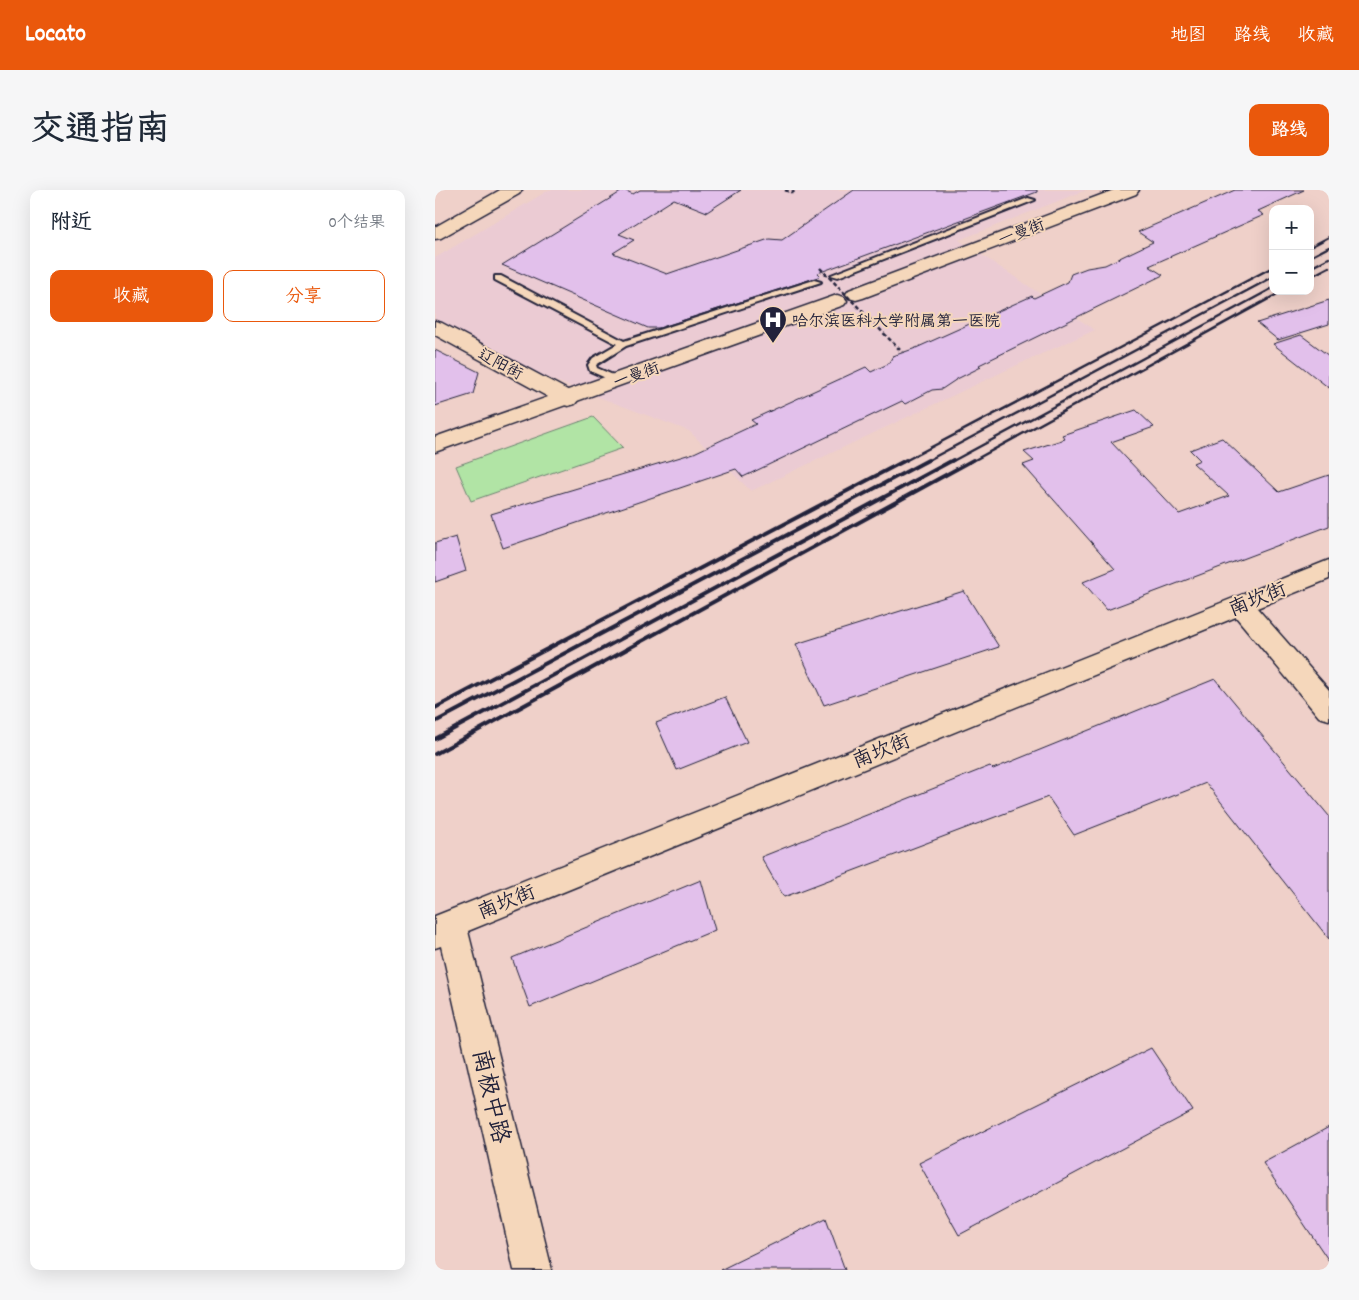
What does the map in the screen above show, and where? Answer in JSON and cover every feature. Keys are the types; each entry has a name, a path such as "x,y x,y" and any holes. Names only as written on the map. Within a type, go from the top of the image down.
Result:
{"street":[{"path":"435,234 513,190"},
{"name":"一曼街","path":"435,445 846,298 1130,190"},
{"name":"辽阳街","path":"435,328 567,399"},
{"name":"南坎街","path":"443,928 1329,569"},
{"path":"1240,605 1329,709"},
{"name":"南极中路","path":"443,928 533,1270"}],"lane":[{"path":"835,275 1031,200"},
{"path":"498,278 623,344"},
{"path":"617,380 593,369 592,365 596,360 623,344 817,282"}],"path":[{"path":"785,190 792,193 796,190"},
{"path":"820,268 902,352"}],"shaded area":[{"name":"哈尔滨医科大学附属第一医院","path":"549,190 1086,190 959,240 1095,330 751,491 689,431 548,378 435,319 435,258"}],"green space":[{"path":"593,417 623,448 471,501 456,466"}],"building":[{"name":"哈尔滨医科大学附属第一医院","path":"624,190 633,194 640,190 741,190 707,212 674,199 619,234 634,240 613,253 667,274 769,239 782,240 854,190 1037,190 1037,192 818,273 821,276 659,328 648,328 502,265"},
{"path":"1235,190 1304,190 1258,211 1264,215 1149,266 1163,275 979,365 981,367 942,389 932,390 905,404 902,401 743,477 736,469 503,548 491,514 694,453 756,424 751,420 866,367 871,372 888,364 893,356 916,348 1032,296 1034,298 1068,282 1071,274 1087,268 1105,265 1153,242 1138,232"},
{"path":"1329,300 1329,324 1278,340 1257,323"},
{"path":"1301,335 1329,356 1329,388 1273,344"},
{"path":"435,350 479,372 473,394 435,406"},
{"path":"1136,410 1154,427 1111,442 1179,514 1229,496 1193,463 1200,460 1190,450 1222,438 1279,492 1329,475 1329,526 1107,610 1083,582 1115,569 1023,465 1034,461 1024,452 1065,439 1062,435"},
{"path":"456,537 466,571 435,582 435,543"},
{"path":"964,591 999,647 824,705 796,644"},
{"path":"1215,679 1329,816 1329,939 1206,783 1074,835 1048,797 784,897 761,857 990,766 993,769"},
{"path":"725,697 747,742 677,770 656,723"},
{"path":"701,880 715,930 530,1007 512,958"},
{"path":"1151,1048 1193,1111 959,1235 919,1163"},
{"path":"1329,1127 1329,1261 1263,1163"},
{"path":"826,1218 845,1270 720,1270"}],"railway":[{"path":"1314,245 1329,237"},
{"path":"1314,255 1329,247"},
{"path":"1314,266 1329,258"},
{"path":"1314,275 1329,267"},
{"path":"903,462 1269,269"},
{"path":"925,462 1269,279"},
{"path":"951,462 1269,290"},
{"path":"971,462 1276,295"},
{"path":"435,708 906,460"},
{"path":"435,722 928,460"},
{"path":"435,739 953,460"},
{"path":"435,754 973,460"}],"place":[{"name":"哈尔滨医科大学附属第一医院","path":"773,344"}]}
